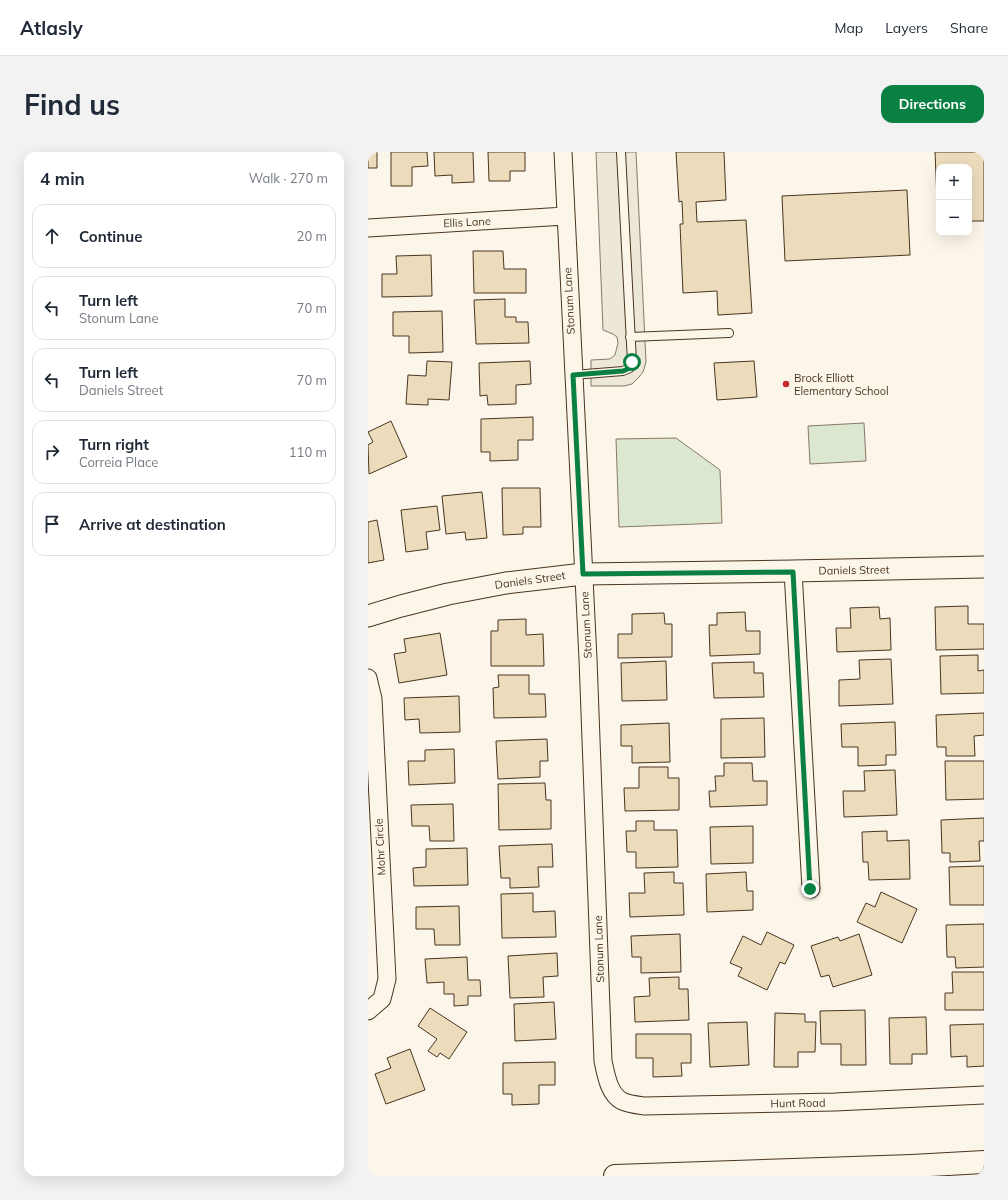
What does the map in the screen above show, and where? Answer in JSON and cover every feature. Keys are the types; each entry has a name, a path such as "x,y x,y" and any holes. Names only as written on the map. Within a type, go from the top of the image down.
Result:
{"highway":[{"path":"615,1176 912,1166 984,1162"}],"street":[{"name":"Stonum Lane","path":"563,152 588,659 604,1061 606,1077 615,1096"},
{"name":"Ellis Lane","path":"368,228 565,216"},
{"name":"Daniels Street","path":"368,616 448,594 506,583 583,574 793,572 984,567"},
{"path":"793,572 810,889"},
{"name":"Mohr Circle","path":"368,678 373,699 387,979 382,999 368,1011"},
{"name":"Hunt Road","path":"615,1096 623,1102 644,1106 835,1102 984,1096"}],"lane":[{"path":"573,375 623,371 630,368 632,362 621,152"},
{"path":"630,337 729,333"}],"green space":[{"path":"864,423 866,461 810,464 808,426"},
{"path":"676,438 720,470 722,523 619,527 616,439"}],"shaded area":[{"path":"596,152 636,152 646,362 643,372 639,377 632,384 624,386 591,386 591,360 610,359 615,355 618,343 617,337 603,330"}],"building":[{"path":"368,152 377,152 377,168 368,168"},
{"path":"391,152 427,152 428,166 412,167 412,186 391,186"},
{"path":"434,152 473,152 474,182 452,183 452,175 435,176"},
{"path":"488,152 525,152 525,171 510,171 510,181 489,181"},
{"path":"676,152 724,152 726,200 696,202 697,222 746,220 752,313 718,315 717,291 683,293 680,224 683,224 682,201 679,202"},
{"path":"935,152 984,152 984,221 972,221 972,164 936,164 936,176"},
{"path":"907,190 910,255 785,261 782,196"},
{"path":"473,251 503,251 504,269 526,269 526,293 474,293"},
{"path":"431,255 432,296 382,297 382,274 397,274 396,256"},
{"path":"505,299 505,317 516,317 516,322 528,322 529,343 476,344 474,300"},
{"path":"442,311 443,352 409,353 409,336 393,336 393,312"},
{"path":"427,361 452,362 449,400 428,399 428,405 406,404 408,375 426,376"},
{"path":"530,361 531,384 516,385 516,404 488,405 487,395 480,396 479,363"},
{"path":"754,361 757,397 717,400 714,363"},
{"path":"533,417 533,440 518,440 518,460 490,461 490,452 481,452 481,419"},
{"path":"391,421 407,457 369,474 368,445 373,442 368,432"},
{"path":"502,488 540,488 541,527 523,527 523,534 503,535"},
{"path":"482,492 487,538 466,540 465,532 446,534 442,496"},
{"path":"437,506 440,530 426,532 428,549 406,552 401,510"},
{"path":"377,520 384,560 368,563 368,522"},
{"path":"968,606 968,624 984,624 984,649 936,650 935,607"},
{"path":"879,607 880,619 890,618 891,650 837,652 836,628 851,628 850,608"},
{"path":"745,612 746,631 760,631 760,654 710,656 709,625 717,625 717,613"},
{"path":"664,613 665,624 672,624 672,657 618,658 618,634 632,634 632,614"},
{"path":"526,619 526,635 543,634 544,666 491,666 491,631 498,631 498,620"},
{"path":"440,633 447,675 399,683 394,654 406,652 404,639"},
{"path":"978,655 978,671 984,670 984,693 941,694 940,656"},
{"path":"891,659 893,704 839,706 839,680 860,679 859,660"},
{"path":"666,661 667,700 622,701 621,663"},
{"path":"754,662 754,673 763,673 764,697 714,698 712,663"},
{"path":"498,675 529,675 529,694 545,694 546,717 494,718 493,688 499,687"},
{"path":"459,696 460,732 420,733 419,719 405,720 404,698"},
{"path":"984,713 984,735 974,736 975,756 946,756 946,747 937,747 936,715"},
{"path":"764,718 765,757 721,758 721,719"},
{"path":"895,722 896,755 886,755 886,765 858,766 858,747 842,747 841,724"},
{"path":"669,723 670,762 632,763 632,746 621,746 621,725"},
{"path":"547,739 548,761 540,761 540,777 498,779 496,741"},
{"path":"454,749 455,783 409,785 408,761 425,761 425,750"},
{"path":"945,761 984,761 984,799 946,800"},
{"path":"724,763 752,763 753,781 767,781 767,805 710,807 709,791 716,791 715,776 724,776"},
{"path":"639,767 668,767 668,778 679,778 679,810 625,811 624,788 639,788"},
{"path":"895,770 897,815 844,817 843,791 865,791 864,771"},
{"path":"545,783 546,800 551,800 551,829 499,830 498,784"},
{"path":"453,804 454,841 430,841 429,826 412,826 411,805"},
{"path":"984,818 984,841 979,841 980,861 950,862 950,853 942,853 941,820"},
{"path":"636,821 654,821 654,830 677,830 678,867 636,868 636,852 627,852 626,831 636,831"},
{"path":"753,826 753,863 711,864 710,827"},
{"path":"887,831 887,841 909,840 910,879 869,880 868,862 863,862 862,832"},
{"path":"552,844 553,867 538,867 539,887 510,888 510,878 501,878 499,846"},
{"path":"467,848 468,885 414,886 413,868 426,867 426,849"},
{"path":"984,866 984,905 950,905 949,867"},
{"path":"674,872 674,883 683,883 684,915 630,917 629,893 645,893 644,873"},
{"path":"746,872 747,891 753,891 753,910 707,912 706,874"},
{"path":"881,892 917,909 902,943 857,922 866,903 875,907"},
{"path":"533,893 533,912 555,911 556,937 502,938 501,894"},
{"path":"459,906 460,945 435,945 434,929 416,929 416,907"},
{"path":"984,924 984,967 956,968 955,957 947,957 946,925"},
{"path":"767,932 794,945 785,964 780,962 767,990 738,976 742,968 730,963 743,936 761,945"},
{"path":"680,934 681,972 641,973 641,957 632,957 631,936"},
{"path":"859,934 872,975 833,987 829,975 821,977 811,946 838,937 840,941"},
{"path":"557,953 558,976 543,977 544,997 510,998 508,956"},
{"path":"467,957 468,980 480,980 481,996 468,996 468,1005 454,1006 454,994 444,994 444,982 427,983 425,959"},
{"path":"952,972 984,972 984,1010 945,1010 945,993 953,993"},
{"path":"679,977 679,989 688,989 689,1020 635,1022 634,997 650,996 649,978"},
{"path":"554,1002 556,1039 515,1041 514,1004"},
{"path":"430,1008 467,1032 449,1059 440,1053 437,1057 428,1051 437,1039 418,1026"},
{"path":"865,1010 866,1065 841,1065 841,1044 821,1044 820,1011"},
{"path":"775,1013 805,1014 805,1022 816,1022 815,1052 798,1052 798,1067 774,1067"},
{"path":"926,1017 927,1054 912,1054 912,1064 890,1064 889,1018"},
{"path":"747,1022 749,1065 710,1067 708,1023"},
{"path":"984,1024 984,1066 967,1067 967,1056 951,1057 950,1025"},
{"path":"636,1034 691,1034 691,1063 681,1063 682,1076 653,1077 653,1058 636,1058"},
{"path":"410,1049 425,1090 386,1104 375,1074 391,1068 387,1058"},
{"path":"555,1062 555,1085 539,1085 539,1104 512,1105 512,1094 503,1094 503,1063"}],"place":[{"name":"Brock Elliott Elementary School","path":"786,384"}],"route":[{"path":"632,362 630,368 623,371 573,375 583,574 793,572 810,889"}]}
